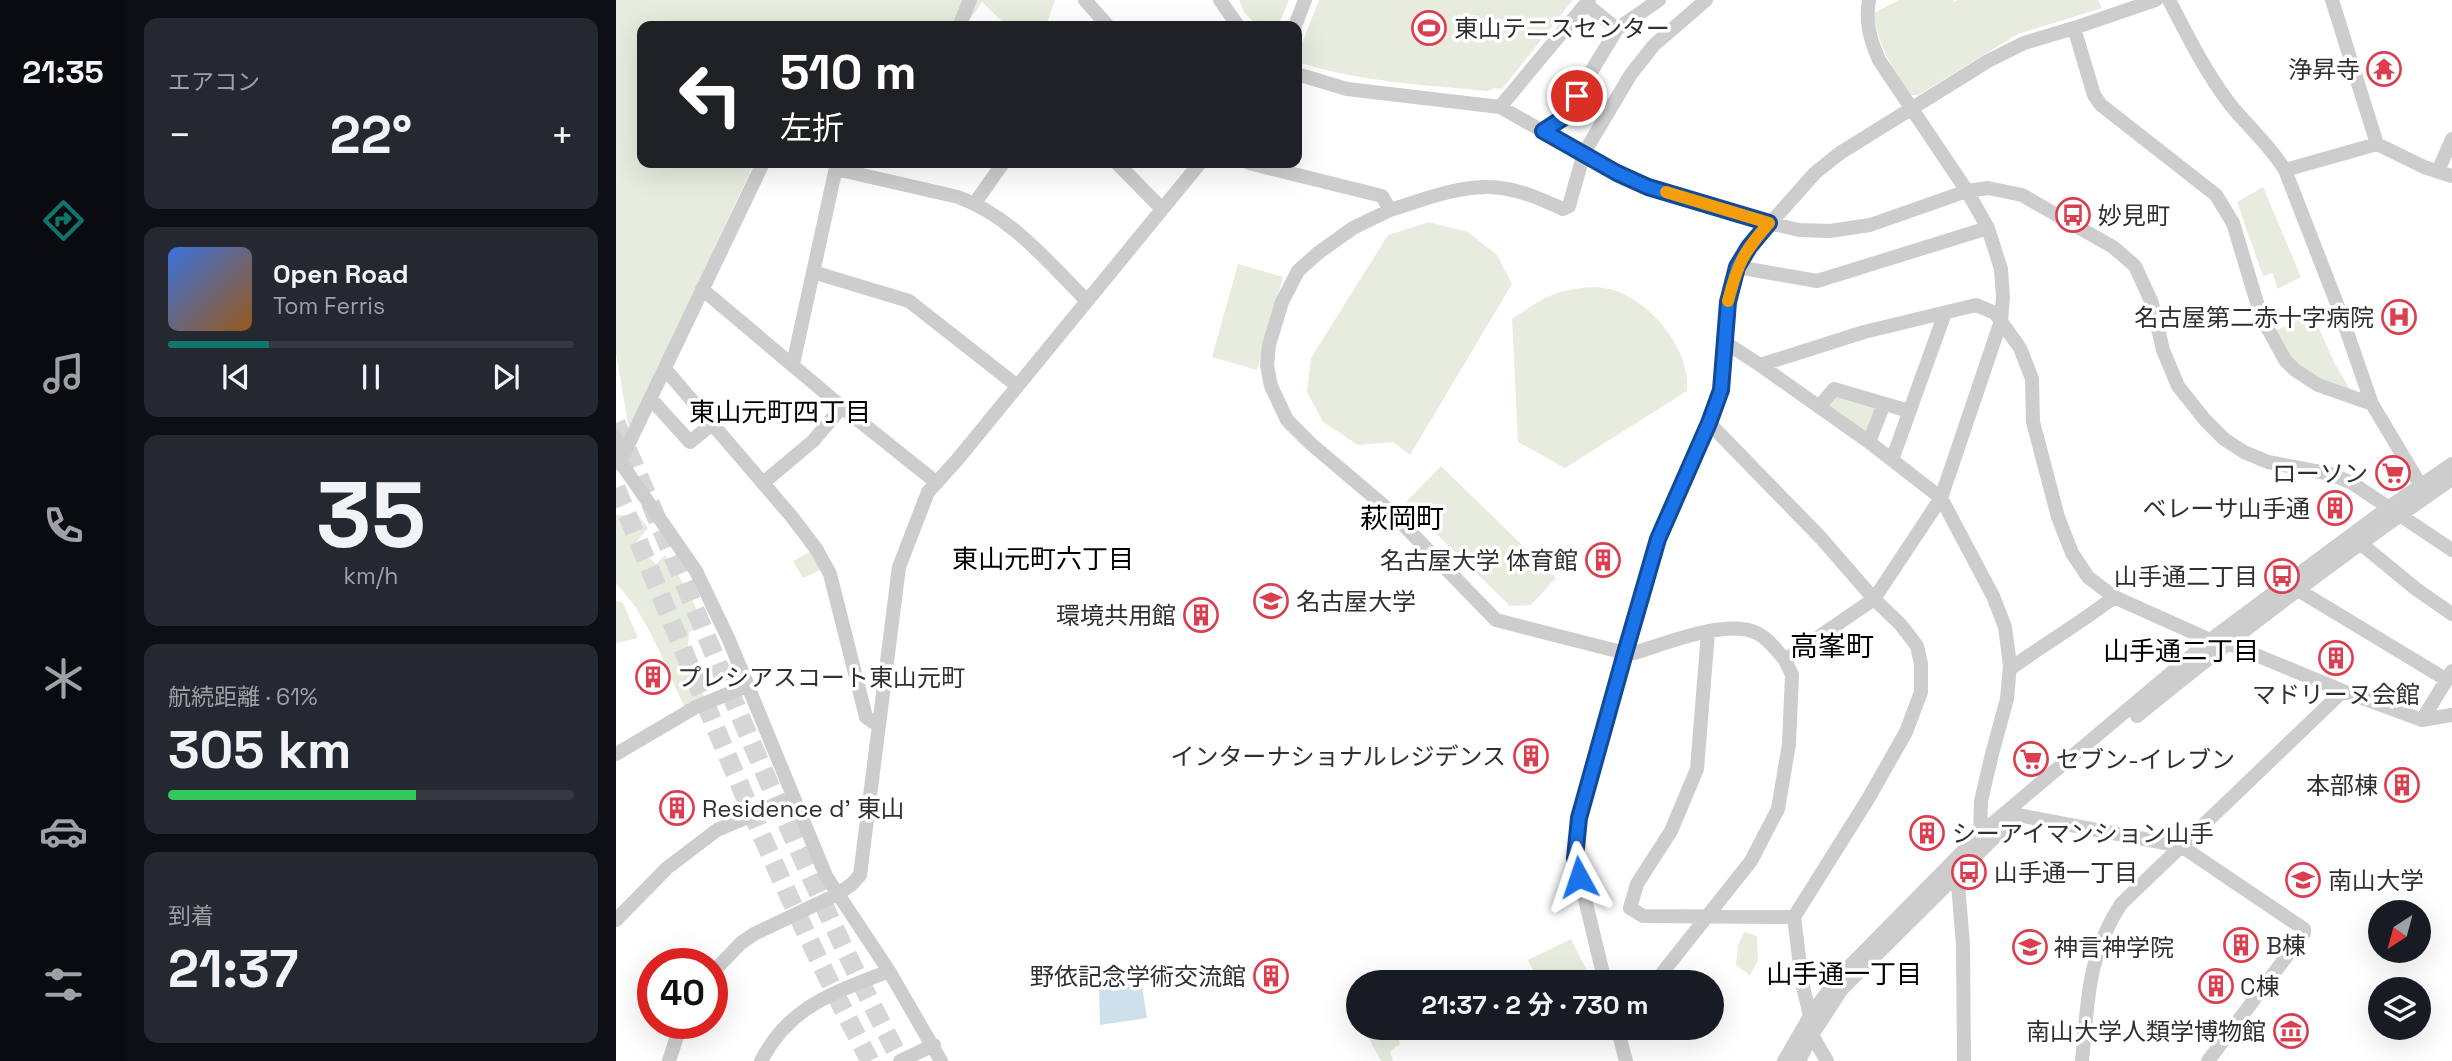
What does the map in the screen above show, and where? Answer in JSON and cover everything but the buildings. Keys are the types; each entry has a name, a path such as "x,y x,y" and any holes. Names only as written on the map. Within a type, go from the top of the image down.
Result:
{"street":[{"path":"961,21 970,0"},
{"path":"1085,0 1104,21"},
{"path":"1220,0 1235,21"},
{"path":"1297,21 1305,0"},
{"path":"1543,131 1563,118 1617,29 1659,0"},
{"path":"1664,970 1751,861 1778,809 1788,744 1792,675 1785,660 1770,642 1757,633 1742,629 1708,632 1634,653 1625,653 1496,620 1389,510 1287,420 1271,386 1267,365 1269,345 1282,302 1298,271 1353,228 1390,210 1445,193 1480,187 1507,189 1563,209 1569,206 1584,153 1639,64 1654,45 1706,0"},
{"path":"1785,660 1874,599 1941,498 2001,321 2001,269 1988,228 1967,191 1879,60 1870,38 1866,16 1869,0"},
{"path":"1602,970 1575,858 1579,818 1658,539 1721,390 1728,302 1737,267 1749,247 1815,173 1840,153 1910,108 1988,61 2024,43 2156,0"},
{"path":"2169,0 2212,79 2246,123 2273,151 2284,170 2339,309 2372,404 2421,486"},
{"path":"2332,0 2377,144"},
{"path":"1500,107 1588,2 1617,29"},
{"path":"2074,28 2094,95 2101,105 2216,195 2233,223 2262,316 2285,360 2318,385 2372,404"},
{"path":"1302,76 1347,89 1500,107 1617,173 1648,187 1800,230 1830,231 1854,228 1889,219 1967,191 1988,188 2022,195 2125,255 2135,267 2145,283 2163,350 2178,386 2224,439 2244,452 2268,462 2331,474 2351,483 2452,550"},
{"path":"2284,170 2377,144 2445,174 2452,139"},
{"path":"619,468 761,168"},
{"path":"793,364 836,168"},
{"path":"844,168 975,203 996,214 1087,300"},
{"path":"975,203 1000,168"},
{"path":"1122,168 1161,209"},
{"path":"728,956 754,934 838,894 860,874 899,567 928,492 1196,168"},
{"path":"1269,168 1382,196 1390,210"},
{"path":"1737,267 1817,282 1988,228"},
{"path":"813,272 909,301 1016,385"},
{"path":"702,289 842,407 937,482"},
{"path":"1760,365 1864,332 1976,305 1995,313 2020,348 2032,379 2033,422 2058,517 2072,553 2088,577 2114,597 2210,640"},
{"path":"1892,460 1945,313"},
{"path":"1723,341 1868,442 1941,498 1993,596 2005,627 2010,669 2007,699 1981,801 1980,834"},
{"path":"665,369 817,550 830,574 866,717 879,726"},
{"path":"1819,407 1834,389 1909,411"},
{"path":"651,399 690,442 712,424"},
{"path":"1868,442 1884,404"},
{"path":"763,483 813,441 842,407"},
{"path":"1709,423 1821,537 1874,599 1901,625 1917,646 1921,664 1921,692 1906,732 1868,799 1794,917 1802,982 1810,1016"},
{"path":"616,438 619,468 696,571 826,876 889,971 941,1061"},
{"path":"1798,1061 1842,989 2018,815 2227,643 2360,543 2421,486 2452,464"},
{"path":"1784,1061 1810,1016 1836,979 1980,834 2210,640 2394,511 2452,480"},
{"path":"2360,543 2416,589 2452,614"},
{"path":"2298,590 2449,676 2422,720"},
{"path":"2010,669 2114,597"},
{"path":"1708,632 1697,769 1671,831 1637,884 1630,908 1643,916 1708,915 1775,919 1794,917"},
{"path":"2227,643 2422,720 2452,715"},
{"path":"616,754 696,707 747,686"},
{"path":"2082,1061 2094,957 2108,924 2121,904 2343,691"},
{"path":"616,920 667,868 717,830 793,798"},
{"path":"2018,815 2181,846 2304,929 2304,933 2208,1061"},
{"path":"1955,876 1963,945 1964,1061"},
{"path":"761,1061 776,1038 802,1010 823,998 889,971"},
{"path":"1812,1035 1827,1061"},
{"path":"668,1061 676,1039"},
{"path":"1620,1040 1626,1061"},
{"path":"900,1061 934,1045"}],"shaded area":[{"path":"616,0 1055,0 1048,21 1002,21 982,2 969,21 637,21 637,168 752,168 630,435 616,353"},
{"path":"1239,0 1289,0 1280,21 1252,21 1244,12"},
{"name":"東山テニスセンター","path":"1319,0 1573,0 1502,89 1494,88 1488,91 1417,85 1347,75 1302,63 1302,43"},
{"path":"1899,0 2098,0 2102,8 2018,34 1918,95 1910,95 1882,46 1874,13"},
{"path":"2263,187 2301,277 2277,289 2273,273 2263,276 2237,202"},
{"path":"1429,222 1468,232 1497,255 1512,284 1410,455 1393,442 1358,445 1323,422 1307,392 1311,358 1388,235"},
{"path":"1238,264 1283,277 1257,370 1212,357"},
{"path":"1597,287 1616,291 1632,299 1657,319 1668,332 1683,361 1687,391 1565,468 1518,442 1512,319 1552,295 1572,289"},
{"path":"2312,313 2335,364 2351,391 2305,371 2286,353 2280,342 2277,330"},
{"path":"1834,394 1880,405 1866,433 1827,407"},
{"path":"1441,466 1556,578 1531,605 1510,606 1405,503"},
{"path":"616,515 638,515 648,528 634,545 656,564 665,555 705,624 689,632 687,657 705,698 685,708 647,626 616,584"},
{"path":"812,551 823,569 803,578 793,561"},
{"path":"616,601 623,603 638,638 616,643"},
{"path":"1744,932 1757,936 1758,961 1750,975 1736,965 1738,945"},
{"path":"1571,939 1586,970 1533,970 1528,960"},
{"path":"1370,1040 1399,1040 1400,1044 1390,1051 1393,1061 1381,1061"}],"water":[{"path":"1141,980 1147,1018 1100,1025 1099,988"}],"tunnel":[{"path":"616,423 787,825 901,1061"},
{"path":"616,488 768,849 800,921 870,1061"}],"slow traffic":[{"path":"1666,192 1769,223 1737,267 1728,301"}],"place":[{"name":"東山テニスセンター","path":"1429,28"},
{"name":"浄昇寺","path":"2384,69"},
{"name":"妙見町","path":"2073,215"},
{"name":"名古屋第二赤十字病院","path":"2399,317"},
{"name":"ローソン","path":"2393,473"},
{"name":"ベレーサ山手通","path":"2335,508"},
{"name":"名古屋大学 体育館","path":"1603,560"},
{"name":"山手通二丁目","path":"2282,576"},
{"name":"名古屋大学","path":"1271,601"},
{"name":"環境共用館","path":"1201,615"},
{"name":"マドリーヌ会館","path":"2336,658"},
{"name":"プレシアスコート東山元町","path":"653,677"},
{"name":"インターナショナルレジデンス","path":"1531,756"},
{"name":"セブン-イレブン","path":"2031,759"},
{"name":"本部棟","path":"2402,785"},
{"name":"Residence d’ 東山","path":"677,808"},
{"name":"シーアイマンション山手","path":"1927,833"},
{"name":"山手通一丁目","path":"1969,872"},
{"name":"南山大学","path":"2303,880"},
{"name":"B棟","path":"2241,945"},
{"name":"神言神学院","path":"2030,947"},
{"name":"野依記念学術交流館","path":"1271,976"},
{"name":"C棟","path":"2216,986"},
{"name":"南山大学人類学博物館","path":"2291,1031"}],"district":[{"name":"東山元町四丁目","path":"780,412"},
{"name":"萩岡町","path":"1402,518"},
{"name":"東山元町六丁目","path":"1043,559"},
{"name":"高峯町","path":"1832,646"},
{"name":"山手通二丁目","path":"2181,651"},
{"name":"山手通一丁目","path":"1844,974"}],"route":[{"path":"1577,96 1563,118 1543,131 1617,173 1648,187 1769,223 1737,267 1728,302 1721,390 1658,539 1579,818 1575,858 1579,877"}]}
